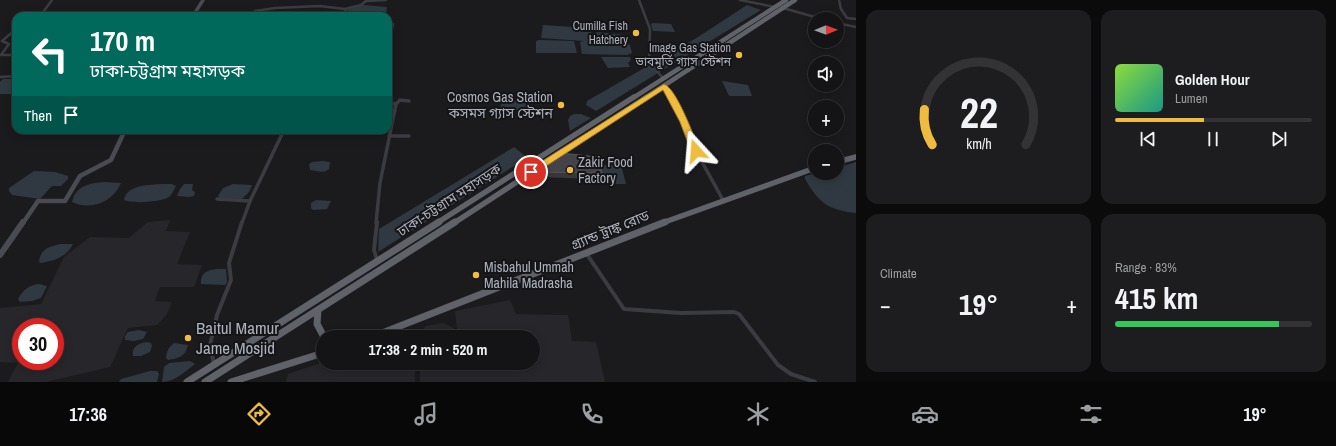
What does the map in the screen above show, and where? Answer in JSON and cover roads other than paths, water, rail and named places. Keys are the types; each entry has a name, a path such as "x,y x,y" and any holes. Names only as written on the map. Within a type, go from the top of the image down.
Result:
{"highway":[{"name":"ঢাকা-চট্টগ্রাম মহাসড়ক","path":"187,382 378,260 660,76 786,0"},
{"name":"ঢাকা-চট্টগ্রাম মহাসড়ক","path":"205,382 795,0"},
{"path":"844,160 856,157"},
{"name":"গ্র্যান্ড ট্রাঙ্ক রোড","path":"390,330 669,220 808,170"},
{"path":"318,310 316,320 319,330"},
{"path":"231,382 316,355"}],"main road":[{"path":"196,12 203,0"},
{"path":"0,255 38,202 65,201 80,176 111,160 123,134"}],"street":[{"path":"43,12 52,0"},
{"path":"254,12 275,8 320,6 345,9 361,5 366,1 386,0"},
{"path":"638,0 650,29 649,62 660,76"},
{"path":"740,0 775,7"},
{"path":"839,0 841,9 847,18 856,20"},
{"path":"783,8 808,15"},
{"path":"844,23 856,26"},
{"path":"392,24 392,29"},
{"path":"12,32 2,41 9,44 1,56 12,56"},
{"path":"0,77 12,76"},
{"path":"664,86 670,94 684,122 696,151 724,200"},
{"path":"392,126 396,104 400,100 409,101"},
{"path":"392,103 396,104"},
{"path":"214,364 210,345 217,315 231,280 229,264 239,229 258,180 275,152 282,134"},
{"path":"378,260 374,250 380,183 390,136 409,136"},
{"path":"217,199 250,202"},
{"path":"586,253 622,308 681,313 734,312 738,314 778,365 791,374 815,382"}],"place":[{"name":"Cumilla Fish Hatchery","path":"636,33"},
{"name":"Image Gas Station ভাবমূর্তি গ্যাস স্টেশন","path":"739,55"},
{"name":"Cosmos Gas Station কসমস গ্যাস স্টেশন","path":"561,105"},
{"name":"Zakir Food Factory","path":"570,170"},
{"name":"Misbahul Ummah Mahila Madrasha","path":"476,275"},
{"name":"Baitul Mamur Jame Mosjid","path":"188,338"}]}
